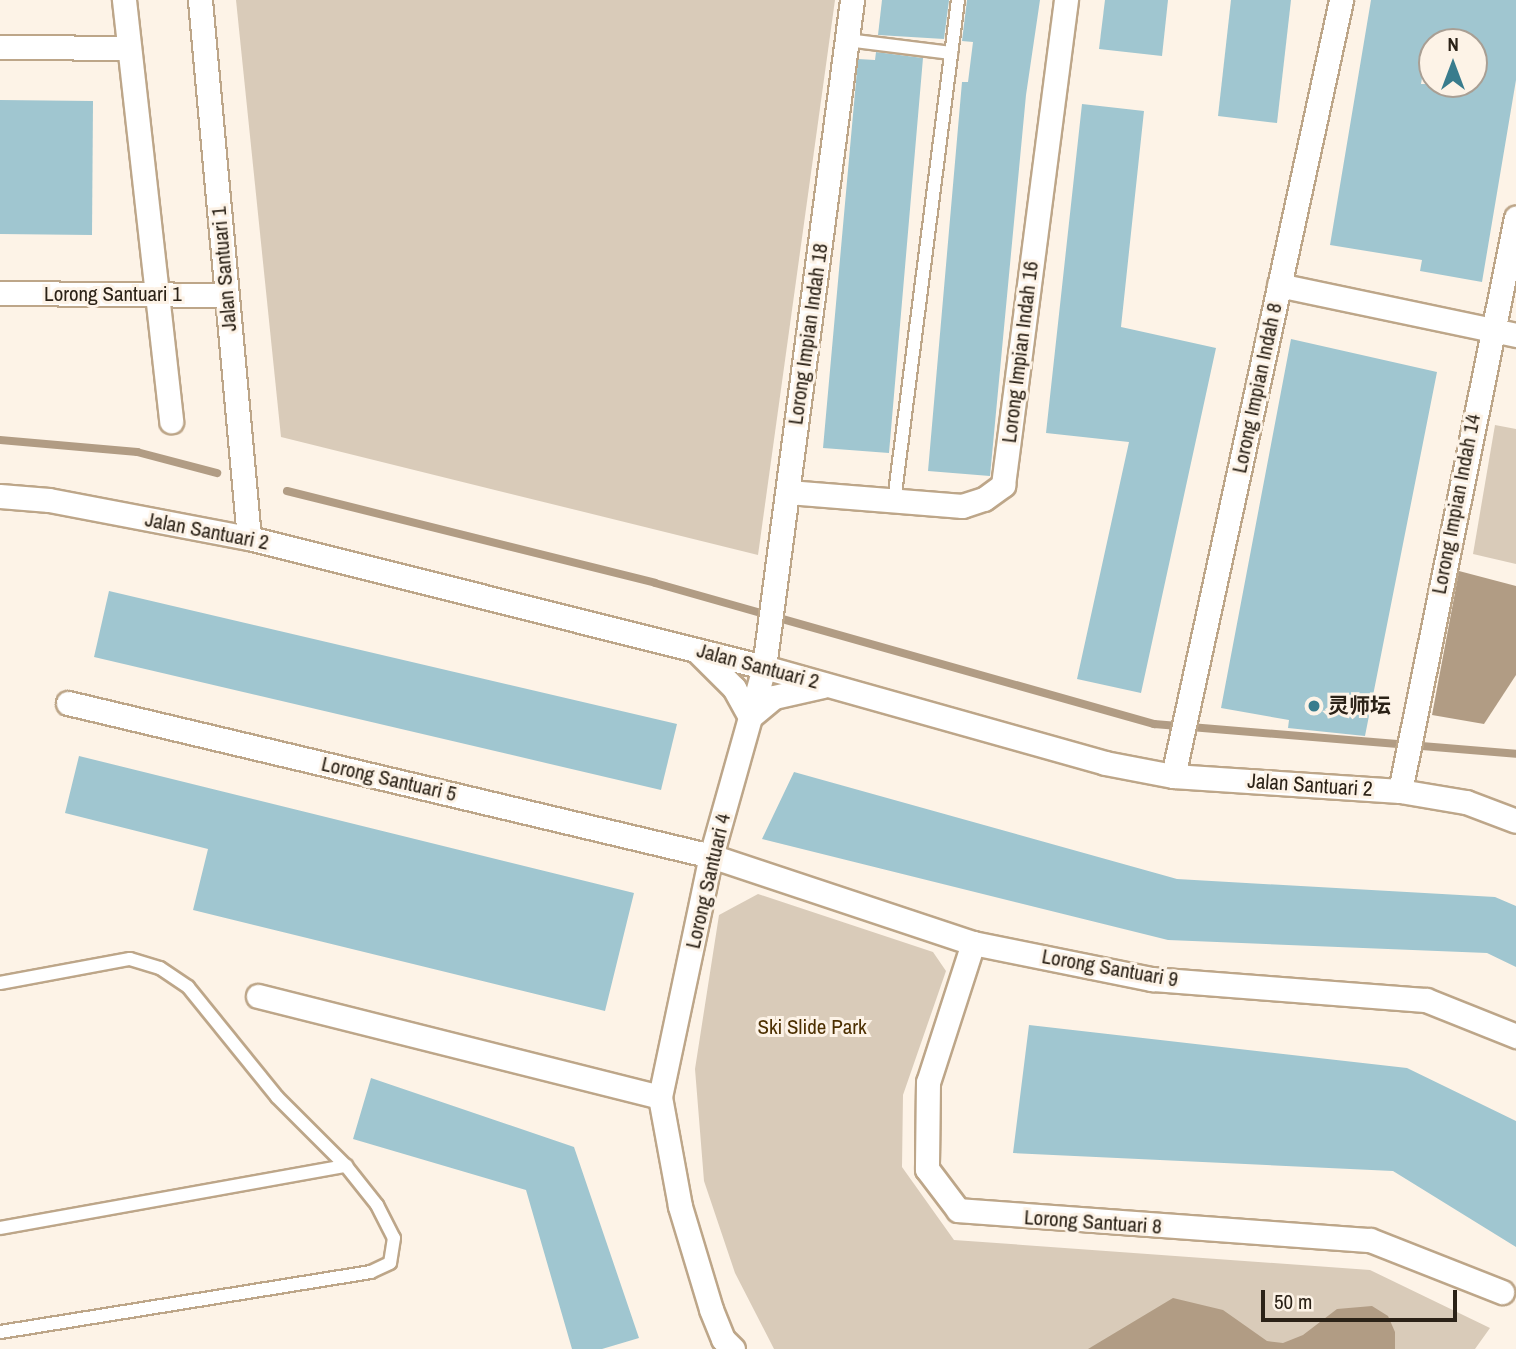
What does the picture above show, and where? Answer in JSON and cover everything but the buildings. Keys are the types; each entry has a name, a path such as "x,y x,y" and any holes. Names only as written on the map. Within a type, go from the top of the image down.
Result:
{"street":[{"path":"124,0 171,421"},
{"name":"Jalan Santuari 1","path":"200,0 249,537"},
{"name":"Lorong Impian Indah 18","path":"764,667 852,0"},
{"name":"Lorong Impian Indah 16","path":"788,492 962,506 984,499 1003,485 1066,0"},
{"name":"Lorong Impian Indah 8","path":"1176,766 1341,0"},
{"path":"0,47 129,48"},
{"name":"Lorong Impian Indah 14","path":"1402,780 1491,330 1516,218"},
{"path":"1279,285 1516,335"},
{"name":"Lorong Santuari 1","path":"0,293 227,295"},
{"name":"Jalan Santuari 2","path":"0,496 49,500 249,537 764,667 999,735 1176,766 1402,780 1516,821"},
{"path":"696,650 734,688 750,717 774,697 828,685"},
{"name":"Lorong Santuari 4","path":"724,1346 680,1206 660,1097 711,856 764,667"},
{"name":"Lorong Santuari 5","path":"68,702 711,856"},
{"name":"Lorong Santuari 9","path":"711,856 973,943 1152,979 1426,1000 1516,1035"},
{"name":"Lorong Santuari 8","path":"973,943 928,1082 928,1169 958,1210 1370,1240 1502,1292"},
{"path":"258,996 660,1097"}],"lane":[{"path":"894,501 958,0"},
{"path":"847,40 951,53"},
{"path":"0,983 130,959 160,968 188,987 277,1097 346,1166 377,1205 394,1238 390,1263 371,1272 0,1332"},
{"path":"0,1228 346,1166"}],"green space":[{"path":"236,0 835,0 758,555 281,437"},
{"path":"1495,425 1516,429 1516,564 1473,554"},
{"name":"Ski Slide Park","path":"758,894 933,952 946,971 903,1095 902,1167 954,1240 1370,1270 1490,1328 1475,1349 774,1349 735,1273 704,1181 695,1069 719,915"}],"shaded area":[{"path":"1459,571 1516,586 1516,675 1484,724 1432,715"},
{"path":"1173,1298 1223,1310 1267,1341 1283,1343 1303,1335 1337,1309 1372,1306 1388,1316 1395,1332 1395,1349 1088,1349"}],"waterway":[{"path":"0,440 137,452 217,473"},
{"path":"287,491 655,583 1154,724 1516,754"}],"place":[{"name":"灵师坛","path":"1314,706"}]}
